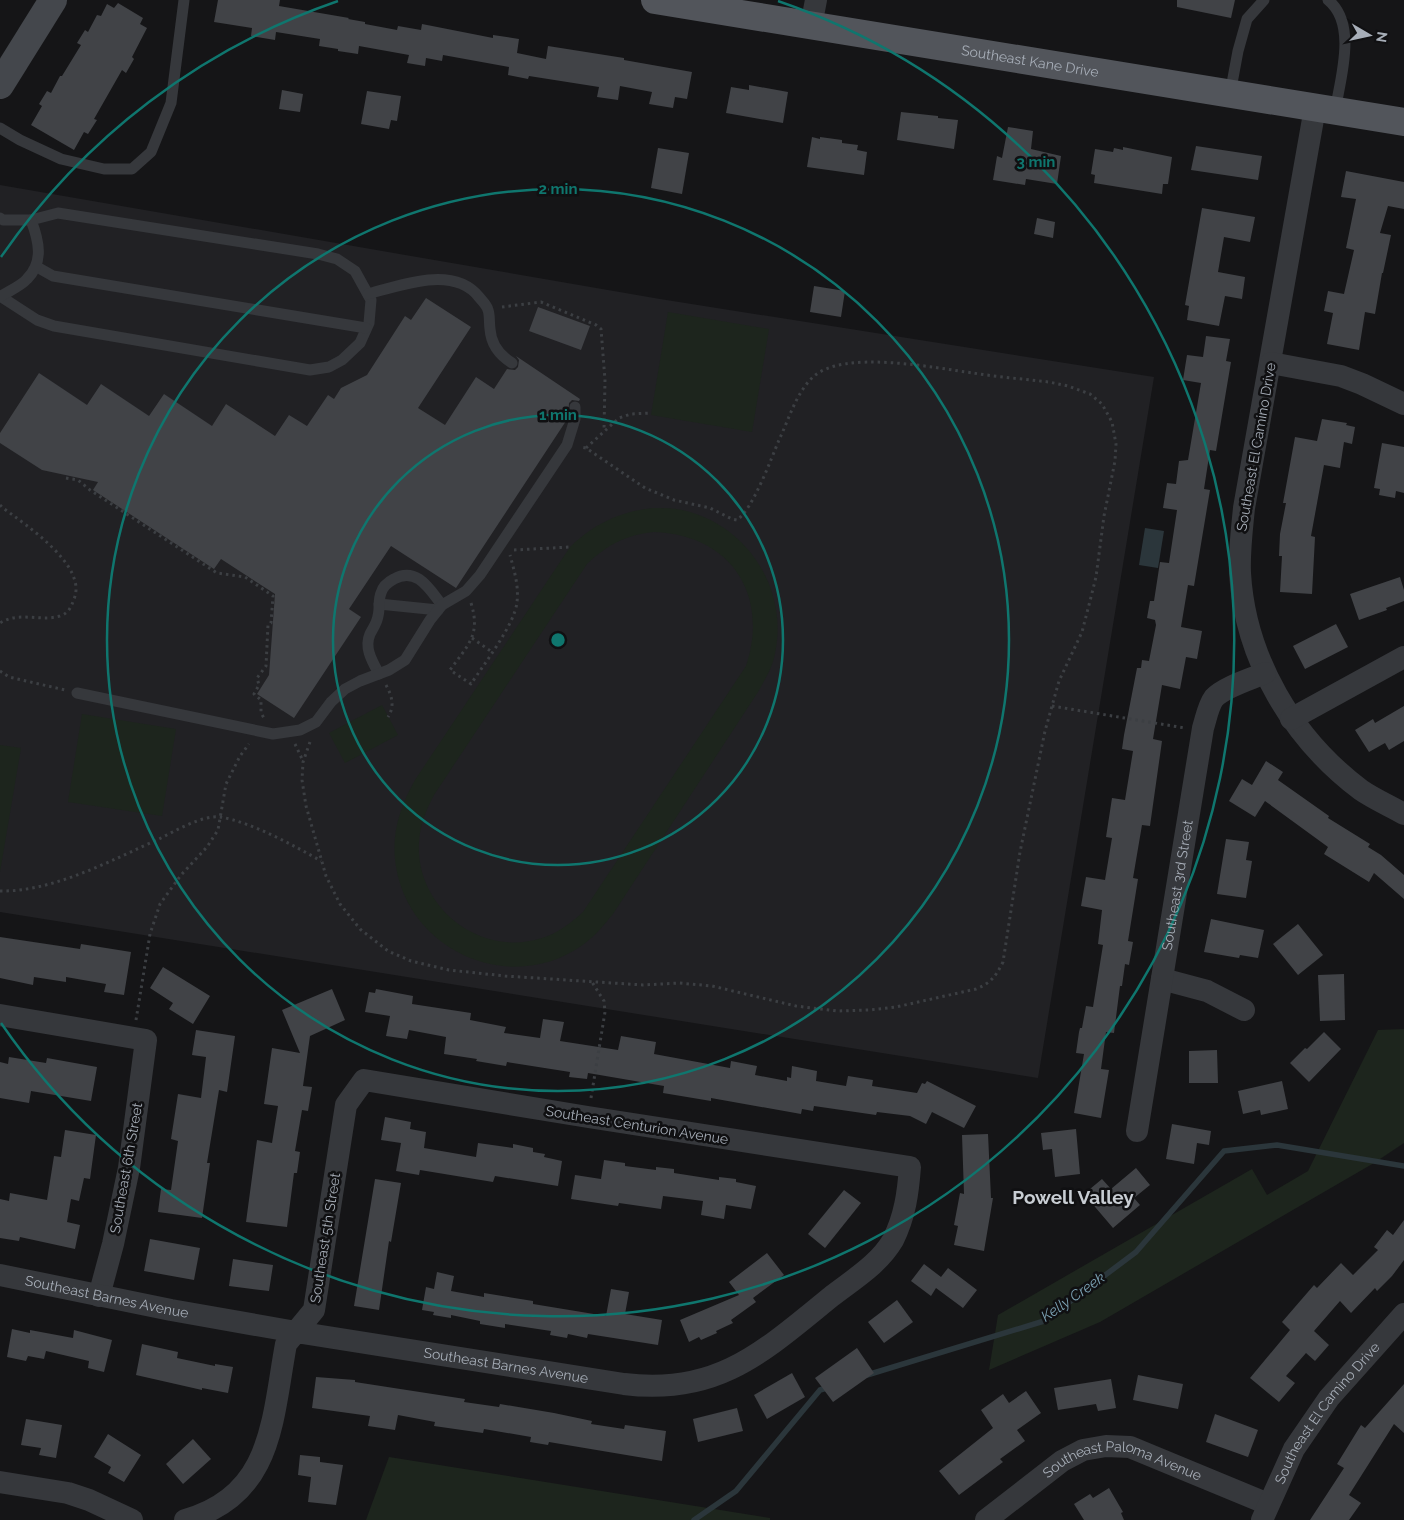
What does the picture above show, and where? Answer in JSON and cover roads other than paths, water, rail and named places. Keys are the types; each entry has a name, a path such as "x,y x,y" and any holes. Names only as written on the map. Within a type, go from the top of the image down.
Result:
{"main road":[{"path":"0,85 53,0"},
{"name":"Southeast Kane Drive","path":"655,0 814,13 1230,94 1404,122"}],"street":[{"name":"Southeast El Camino Drive","path":"1325,110 1271,363 1244,508 1240,540 1240,572 1248,622 1265,673 1291,719 1313,747 1336,769 1363,791 1404,814"},
{"path":"1271,363 1341,376 1404,404"},
{"path":"1291,719 1404,657"},
{"name":"Southeast 3rd Street","path":"1137,1131 1203,728 1208,710 1215,698 1226,690 1265,673"},
{"path":"1162,979 1207,991 1244,1010"},
{"name":"Southeast 6th Street","path":"0,1015 140,1039 129,1168 113,1244 99,1296"},
{"name":"Southeast Centurion Avenue","path":"364,1080 910,1167"},
{"name":"Southeast 5th Street","path":"195,1517 224,1503 242,1489 255,1470 265,1450 286,1344 314,1310 346,1105 364,1080"},
{"name":"Southeast Barnes Avenue","path":"0,1275 99,1296 296,1332 624,1384 647,1387 670,1386 692,1383 735,1367 756,1355 879,1259 892,1241 902,1220 908,1199 910,1167"},
{"name":"Southeast El Camino Drive","path":"1265,1512 1294,1449 1329,1398 1403,1317"},
{"name":"Southeast Paloma Avenue","path":"986,1520 1062,1462 1083,1450 1106,1446 1130,1447 1265,1512"},
{"path":"0,1482 68,1493 89,1500 132,1520"}],"lane":[{"path":"0,128 20,140 61,159 104,169 132,168 151,152 171,103 184,0"},
{"path":"1230,94 1238,51 1247,19 1264,0"},
{"path":"1325,110 1343,64 1345,34 1341,18 1328,0"},
{"path":"0,218 3,220 31,220 58,213 318,254 337,259 355,271 371,300 366,328 360,343 342,360 329,367 310,370 54,326 37,320 0,296 27,280 37,266 40,249 31,220"},
{"path":"37,266 53,276 366,328"},
{"path":"368,294 418,280 450,280 473,289 488,308 490,332 497,350 503,358 512,363"},
{"path":"77,693 279,733 300,730 316,722 331,702 345,689 389,670 405,660 430,620 440,608 466,591 480,575 567,445 575,418 575,407"},
{"path":"379,674 371,658 368,645 370,634 378,616 381,592 387,583 398,577 410,575 420,578 440,608"},
{"path":"379,604 440,608"}],"waterway":[{"name":"Kelly Creek","path":"867,1375 1044,1321 1136,1252 1224,1151 1277,1145 1404,1166"},
{"name":"Kelly Creek","path":"694,1520 736,1491 820,1390 830,1387"}],"district":[{"name":"Powell Valley","path":"1073,1197"}]}
